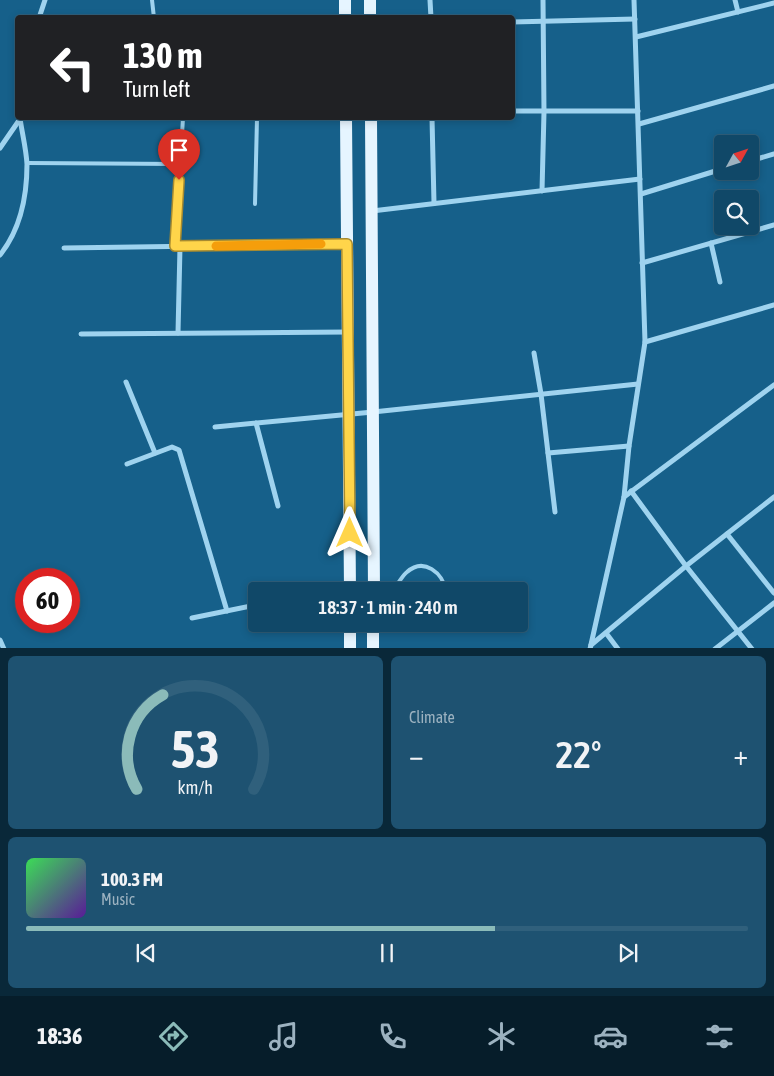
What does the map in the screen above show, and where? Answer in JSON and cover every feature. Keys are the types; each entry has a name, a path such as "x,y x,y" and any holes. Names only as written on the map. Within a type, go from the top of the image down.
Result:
{"main road":[{"path":"345,0 345,15"},
{"path":"370,0 370,15"},
{"path":"346,120 350,582"},
{"path":"371,120 374,582"},
{"path":"350,632 350,648"},
{"path":"373,632 373,648"}],"street":[{"path":"40,15 45,0"},
{"path":"430,0 430,15"},
{"path":"542,190 544,112 543,0"},
{"path":"590,647 624,497 629,446 646,342 634,0"},
{"path":"735,0 738,12"},
{"path":"636,37 774,3"},
{"path":"515,22 635,19"},
{"path":"638,124 774,86"},
{"path":"515,110 544,112 638,111"},
{"path":"0,148 19,120"},
{"path":"0,255 9,243 20,217 25,190 27,163 20,120"},
{"path":"432,120 434,204"},
{"path":"759,158 774,154"},
{"path":"640,194 714,172"},
{"path":"371,211 640,179"},
{"path":"642,263 774,225"},
{"path":"711,243 720,282"},
{"path":"64,248 347,244"},
{"path":"178,247 178,333"},
{"path":"646,342 774,305"},
{"path":"81,334 348,332"},
{"path":"534,353 542,394 555,512"},
{"path":"126,382 154,454"},
{"path":"215,427 638,384"},
{"path":"624,497 774,385"},
{"path":"256,423 278,506"},
{"path":"548,453 629,446"},
{"path":"127,464 172,447 180,450 227,611"},
{"path":"631,491 686,566 752,648"},
{"path":"590,647 686,566 774,498"},
{"path":"727,534 774,593"},
{"path":"715,648 774,603"},
{"path":"192,618 248,607"},
{"path":"606,632 618,648"},
{"path":"0,640 4,648"}],"lane":[{"path":"152,0 154,15"},
{"path":"178,247 183,120"},
{"path":"255,204 257,120"},
{"path":"27,163 180,164"},
{"path":"400,582 408,570 418,566 430,567 439,574 442,582"}],"slow traffic":[{"path":"216,246 321,244"}],"route":[{"path":"179,180 175,246 347,244 350,533"}]}
